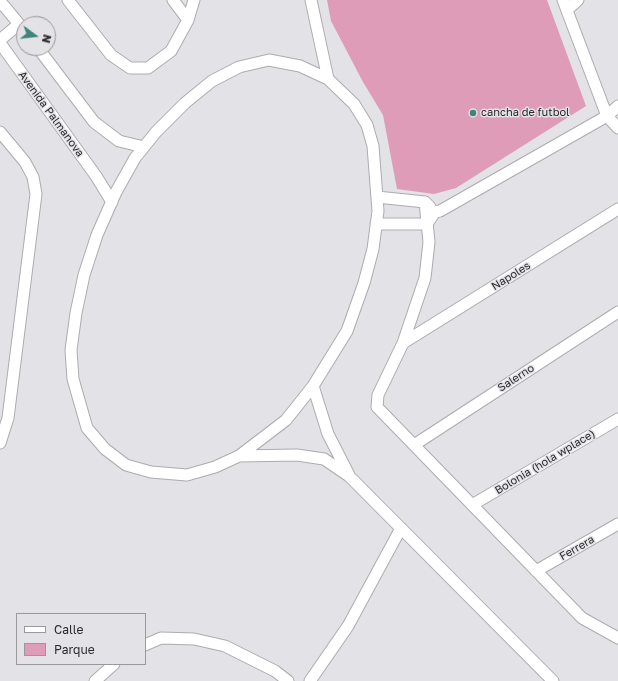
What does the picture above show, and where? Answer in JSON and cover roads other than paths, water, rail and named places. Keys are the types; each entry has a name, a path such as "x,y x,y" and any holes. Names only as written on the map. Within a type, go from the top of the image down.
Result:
{"street":[{"path":"68,0 111,55 130,68 148,68 172,51 188,20 194,0"},
{"path":"173,0 188,20"},
{"path":"312,0 328,79"},
{"path":"578,0 565,5 607,116 618,128"},
{"path":"0,1 16,20"},
{"path":"0,40 16,31"},
{"name":"Avenida Palmanova","path":"0,43 89,165 112,202"},
{"path":"44,56 94,122 119,141 144,147"},
{"path":"269,60 300,66 328,79 354,104 367,125 373,146 377,197 376,224 372,256 347,331 313,386 286,420 239,456 187,475 151,472 126,465 105,449 88,428 73,379 71,350 76,313 84,276 97,235 135,158 156,132 185,103 212,81 239,67 269,60"},
{"path":"427,224 436,212 607,116 618,106"},
{"path":"0,132 25,162 33,177 36,194 0,443"},
{"path":"377,197 425,202 436,212"},
{"path":"425,202 429,242 425,278 403,343 378,395 377,407 582,618 618,638"},
{"name":"Napoles","path":"403,343 618,209"},
{"path":"376,224 427,224"},
{"name":"Salerno","path":"414,445 618,312"},
{"path":"313,386 328,434 349,476"},
{"name":"Bolonia (hola wplace)","path":"472,505 618,419"},
{"path":"239,456 297,454 324,459 349,476 552,681"},
{"name":"Ferrera","path":"536,571 618,524"},
{"path":"310,681 348,626 401,528"},
{"path":"146,645 161,638 194,639 225,646 274,671 288,681"},
{"path":"95,681 113,665"}],"place":[{"name":"cancha de futbol","path":"473,113"}]}
